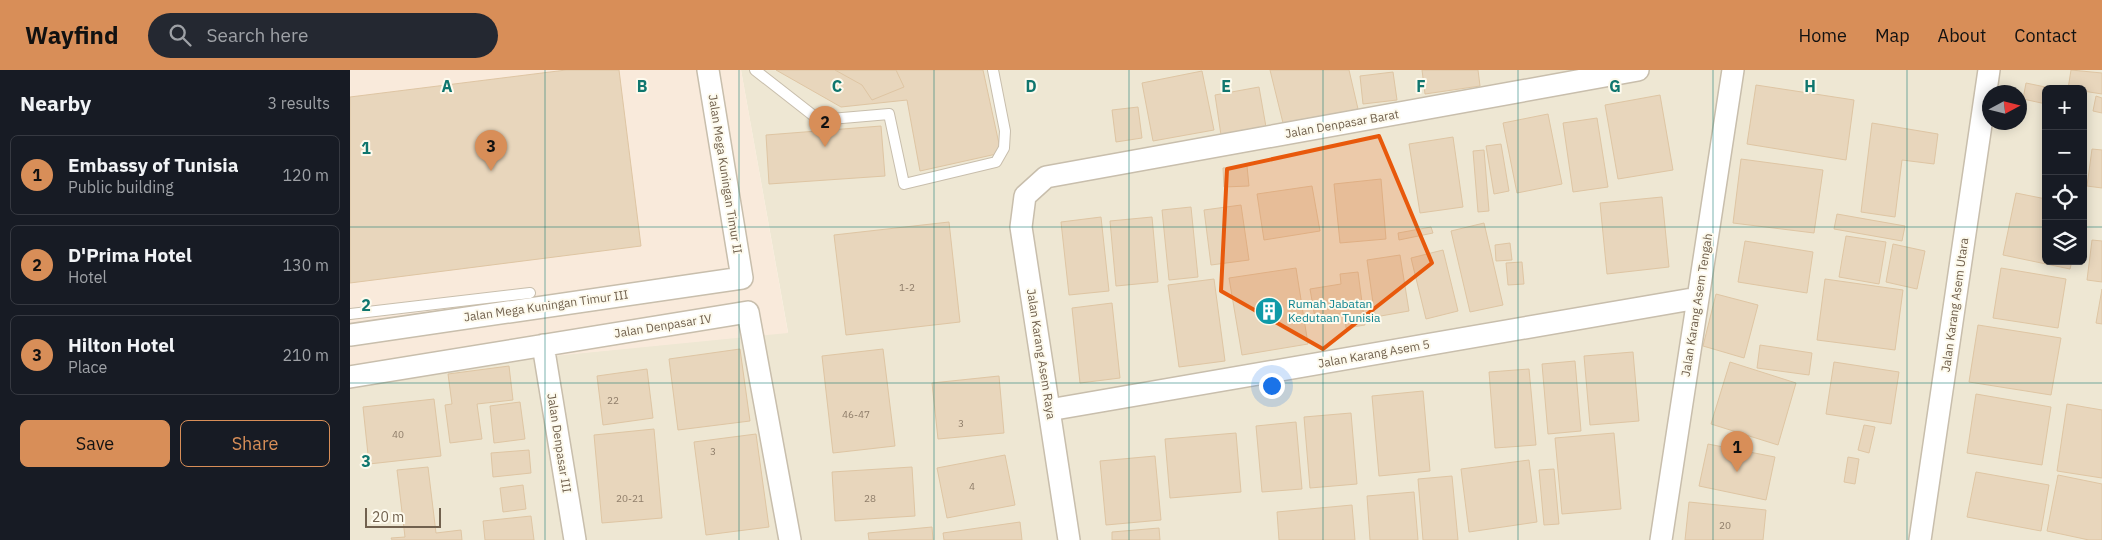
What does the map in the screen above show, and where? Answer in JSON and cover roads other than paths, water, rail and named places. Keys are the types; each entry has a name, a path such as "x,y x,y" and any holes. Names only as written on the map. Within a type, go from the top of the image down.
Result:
{"street":[{"name":"Jalan Mega Kuningan Timur II","path":"708,70 742,278"},
{"name":"Jalan Denpasar Barat","path":"1046,177 1638,70"},
{"name":"Jalan Karang Asem Tengah","path":"1661,540 1733,70"},
{"name":"Jalan Karang Asem Utara","path":"1920,540 1990,70"},
{"name":"Jalan Karang Asem Raya","path":"1046,177 1025,196 1021,227 1069,540"},
{"name":"Jalan Mega Kuningan Timur III","path":"350,335 742,278"},
{"name":"Jalan Karang Asem 5","path":"1049,410 1698,298"},
{"name":"Jalan Denpasar IV","path":"350,377 748,312 790,540"},
{"name":"Jalan Denpasar III","path":"543,345 575,540"}],"lane":[{"path":"755,70 819,120 889,114 904,184 996,162 1004,148 1005,131 993,70"},
{"path":"350,314 530,293"}],"place":[{"name":"D'Prima Hotel","path":"825,147"},
{"name":"Hilton Hotel","path":"491,171"},
{"name":"Rumah Jabatan Kedutaan Tunisia","path":"1269,311"},
{"name":"Embassy of Tunisia","path":"1737,472"}]}
